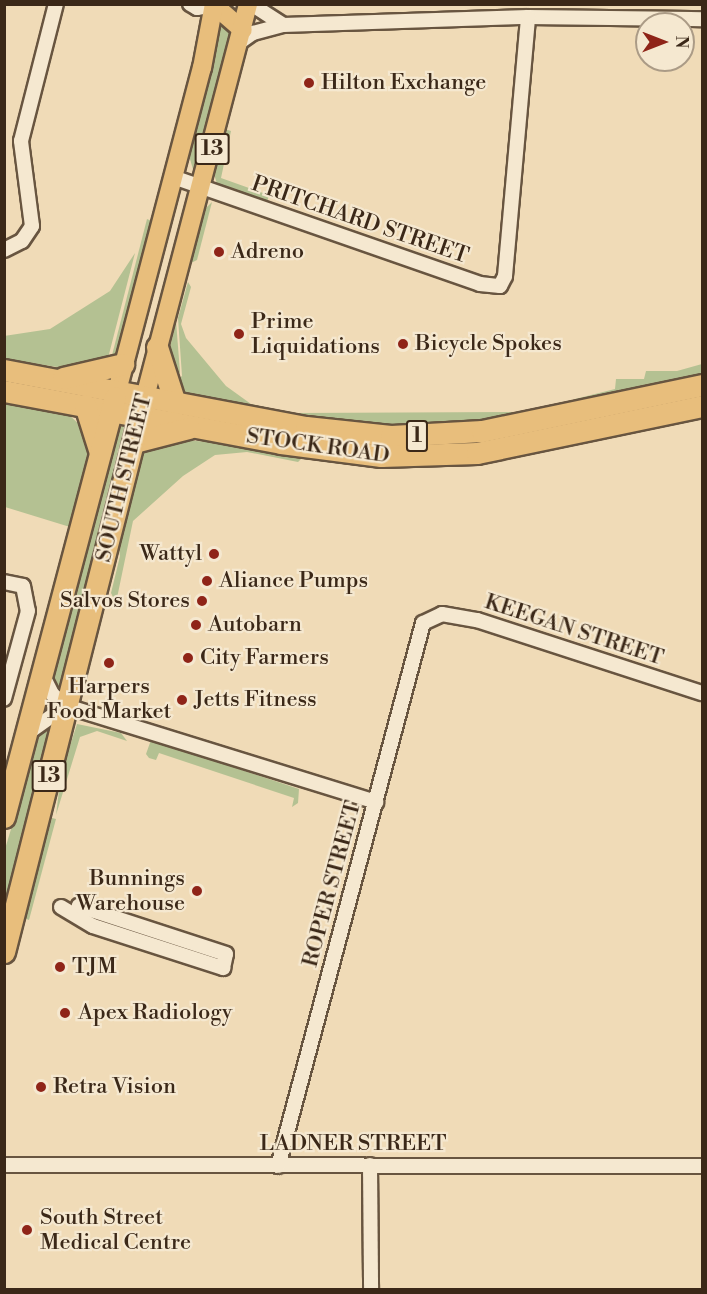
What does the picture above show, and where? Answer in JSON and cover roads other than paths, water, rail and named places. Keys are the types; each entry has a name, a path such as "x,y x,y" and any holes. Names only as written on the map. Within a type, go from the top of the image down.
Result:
{"highway":[{"path":"157,347 175,403"},
{"path":"57,379 123,364"},
{"name":"STOCK ROAD","path":"4,370 57,379 114,401 142,406 192,427 334,452 414,457 509,448 702,406"},
{"name":"STOCK ROAD","path":"142,406 175,403 338,431 420,436 508,427 702,385"},
{"name":"STOCK ROAD","path":"4,391 85,405 114,401"},
{"name":"SOUTH STREET","path":"4,816 114,401"},
{"path":"85,405 100,453"},
{"name":"SOUTH STREET","path":"4,952 142,406"},
{"path":"134,442 176,435 192,427"}],"main road":[{"name":"SOUTH STREET","path":"142,406 250,4"},
{"path":"214,5 241,36"},
{"name":"SOUTH STREET","path":"114,401 214,5"}],"street":[{"path":"4,250 22,241 32,226 21,141 56,4"},
{"path":"190,4 197,8 214,5"},
{"path":"250,4 283,25"},
{"path":"241,36 283,25 528,17 702,19"},
{"name":"PRITCHARD STREET","path":"172,177 480,284 500,286 505,276 528,17"},
{"path":"4,582 23,586 28,611 4,699"},
{"name":"KEEGAN STREET","path":"432,617 442,614 477,620 702,693"},
{"name":"ROPER STREET","path":"278,1166 423,623 432,617"},
{"path":"42,674 52,694 66,706 376,802"},
{"path":"26,735 66,706"},
{"path":"61,907 93,926 223,968 226,954 79,906"},
{"path":"370,1165 371,1290"},
{"name":"LADNER STREET","path":"4,1166 702,1166"}],"place":[{"name":"Hilton Exchange","path":"309,83"},
{"name":"Adreno","path":"219,252"},
{"name":"Prime Liquidations","path":"239,334"},
{"name":"Bicycle Spokes","path":"403,344"},
{"name":"Wattyl","path":"214,554"},
{"name":"Aliance Pumps","path":"207,581"},
{"name":"Salvos Stores","path":"202,601"},
{"name":"Autobarn","path":"196,625"},
{"name":"City Farmers","path":"188,658"},
{"name":"Harpers Food Market","path":"109,663"},
{"name":"Jetts Fitness","path":"182,700"},
{"name":"Bunnings Warehouse","path":"197,891"},
{"name":"TJM","path":"60,967"},
{"name":"Apex Radiology","path":"65,1013"},
{"name":"Retra Vision","path":"41,1087"},
{"name":"South Street Medical Centre","path":"27,1230"}]}
